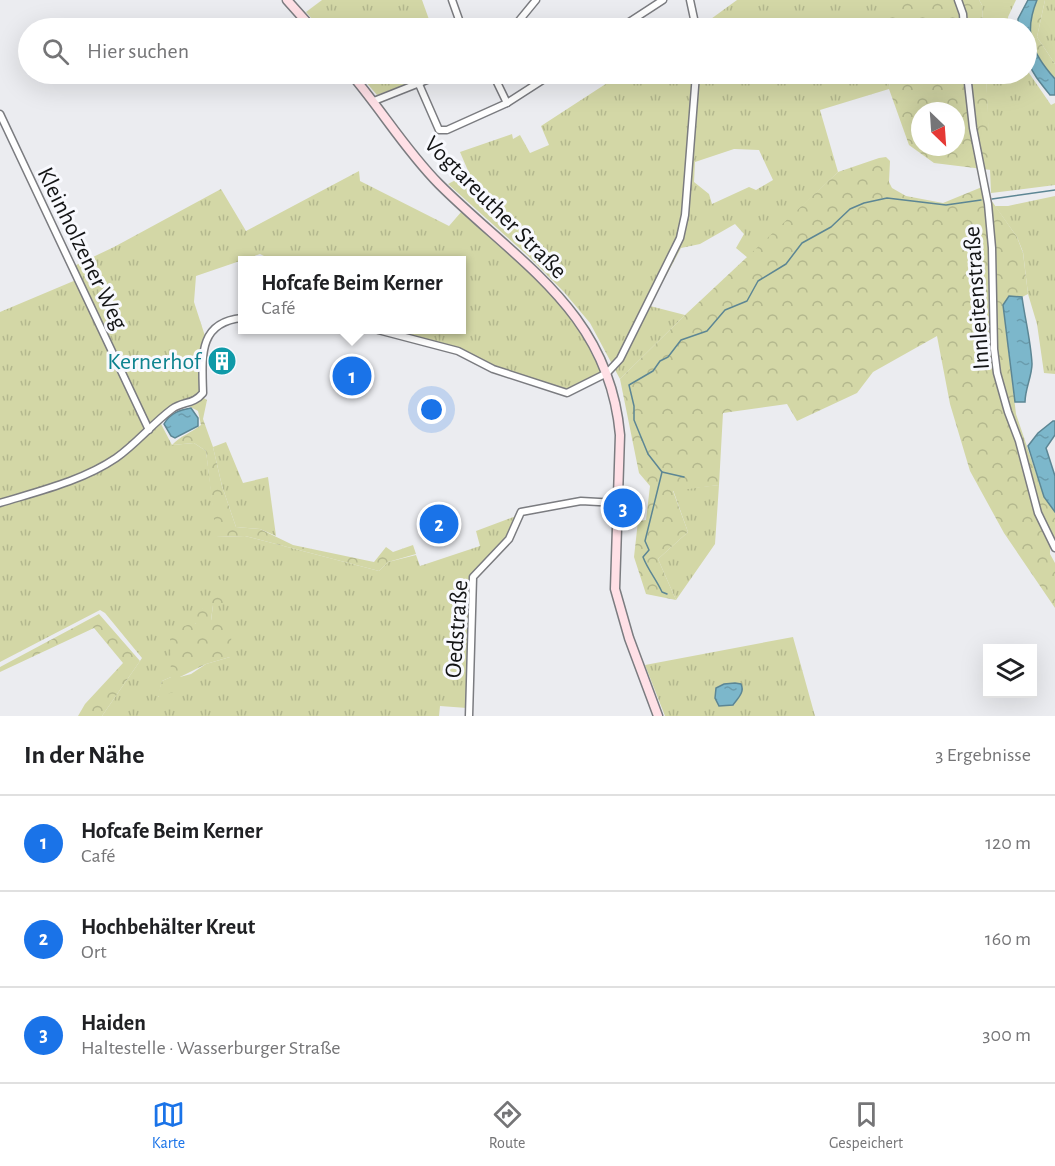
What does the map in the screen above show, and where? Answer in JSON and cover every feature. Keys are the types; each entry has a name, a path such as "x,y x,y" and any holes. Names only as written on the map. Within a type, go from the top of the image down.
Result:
{"main road":[{"path":"286,0 303,18"},
{"name":"Vogtareuther Straße","path":"360,84 432,177 525,263 566,305 588,333 607,373 619,419 620,435 614,580 617,600 658,716"}],"street":[{"path":"452,0 459,18"},
{"path":"521,18 536,0"},
{"path":"635,18 663,0"},
{"path":"690,0 694,18"},
{"path":"958,0 963,18"},
{"path":"374,101 413,84"},
{"path":"419,84 439,130 447,130 507,103 536,84"},
{"path":"498,84 507,103"},
{"path":"393,334 458,351 492,369 567,393 607,373 620,359 680,238 685,215 695,84"},
{"name":"Innleitenstraße","path":"968,84 973,128 988,204 997,372 1008,412 1020,441 1038,513 1055,548"},
{"name":"Kleinholzener Weg","path":"0,114 149,430"},
{"path":"0,503 73,480 98,469 117,458 174,408 197,400 203,393 202,369 208,335 218,324 238,318"},
{"name":"Oedstraße","path":"469,716 473,577 509,539 521,512 581,501 617,503"}],"green space":[{"path":"322,0 422,0 428,18 311,18 306,12"},
{"path":"737,0 890,0 890,18 712,18"},
{"path":"890,0 979,0 982,5 983,18 890,18"},
{"path":"979,0 1016,0 1008,18 983,18 982,5"},
{"path":"1037,0 1045,0 1037,37 1037,18 1032,18"},
{"path":"1045,0 1055,0 1055,64 1037,37"},
{"path":"1037,37 1055,64 1055,79 1037,54"},
{"path":"368,84 406,84 377,95"},
{"path":"606,84 889,84 889,89 820,110 838,172 748,258 736,248 744,234 735,224 700,244 681,248 650,306 685,315 620,379 590,323 564,292 527,255 448,184 469,173 460,152 512,134 513,139 520,135 530,153 549,145 541,126","holes":["734,149 759,150 773,180 756,190 749,187 712,204 709,194 694,182 695,162"]},
{"path":"889,84 987,84 991,170 934,163 924,156 965,156 965,102 911,102 911,146 889,89"},
{"path":"986,84 1037,84 1051,105 1055,103 1055,185 991,193"},
{"path":"886,157 890,161 889,182 892,188 906,196 943,203 982,187 1017,237 1023,253 1028,294 1022,297 1009,296 1003,305 1016,414 1044,497 1055,512 1055,544 1050,544 1050,554 1055,563 1055,608 1004,533 970,471 950,404 937,336 873,372 857,393 797,421 787,404 723,413 719,485 673,491 688,532 658,559 676,600 646,594 634,557 638,521 646,520 650,486 639,473 620,379 838,172"},
{"path":"359,171 360,181 449,226 462,211 526,269 556,300 583,334 602,372 568,389 494,367 459,349 403,334 466,334 466,256 264,256 260,254 238,256 238,262 196,276 194,302 205,336 200,395 150,423 74,266 221,189 246,231"},
{"path":"1055,196 1055,374 1044,373 1037,324 1028,294 1023,252 1017,237 995,206 1008,206"},
{"path":"76,280 145,429 113,456 78,475 0,501 0,312"},
{"path":"202,397 207,400 203,419 236,527 260,529 293,545 374,562 386,547 393,552 413,545 416,554 388,562 379,571 245,536 216,537 206,451 194,443 172,445 201,425 198,411 187,405 198,402"},
{"path":"160,422 172,445 194,443 206,451 217,537 245,536 379,571 388,562 416,555 420,566 480,546 476,531 519,515 507,538 470,579 467,708 440,706 439,716 102,716 142,658 100,610 0,662 0,505 90,476","holes":["210,600 213,605 211,621 230,657 206,664 191,674 180,677 158,697 162,681 171,677 203,608"]},
{"path":"226,442 243,483 268,477 276,536 260,529 236,527 222,486 213,447"},
{"path":"719,485 715,544 676,600 658,559 688,532 673,490"},
{"path":"216,579 223,580 224,603 213,605 211,620 232,627 230,657 206,664 180,677 180,690 157,697 162,681 171,677 170,635 182,627 196,624 192,612 203,608 202,602 210,599"},
{"path":"99,614 140,661 102,716 78,716 85,704 123,663 94,628 0,672 0,667"},
{"path":"793,637 815,716 665,716 645,665","holes":["724,684 741,684 742,692 734,705 719,706 715,698 716,688"]}],"water":[{"path":"1028,0 1037,0 1032,18 1019,18"},
{"path":"1037,54 1055,79 1055,95 1050,95 1037,78"},
{"path":"1009,296 1022,297 1029,339 1032,369 1025,402 1015,402 1003,305"},
{"path":"191,408 198,418 198,426 175,438 171,436 164,424 166,420 176,413"},
{"path":"1055,421 1055,435 1046,448 1055,476 1055,512 1044,497 1028,446 1038,433"},
{"path":"724,684 741,684 742,687 739,697 733,705 719,706 715,698 716,688"}],"waterway":[{"path":"992,199 1055,190"},
{"path":"667,594 662,592 643,557 649,550 645,541 662,472 648,454 634,420 634,406 629,385 653,371 681,340 707,331 725,310 747,301 758,281 786,264 802,243 831,227 850,209 887,198 946,205 981,200"},
{"path":"662,472 684,477"}],"place":[{"name":"Kernerhof","path":"222,361"},
{"name":"Hofcafe Beim Kerner","path":"352,376"},
{"name":"Haiden","path":"623,508"},
{"name":"Hochbehälter Kreut","path":"439,524"}]}
